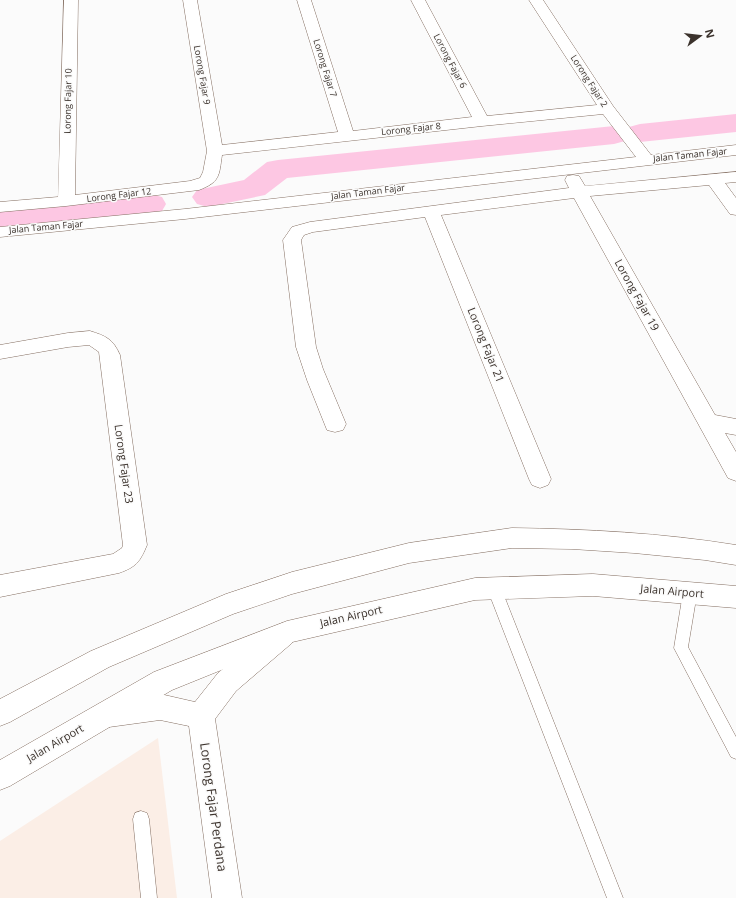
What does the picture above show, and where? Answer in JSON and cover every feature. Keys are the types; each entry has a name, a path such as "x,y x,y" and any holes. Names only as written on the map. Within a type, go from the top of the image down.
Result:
{"street":[{"name":"Lorong Fajar 10","path":"66,201 71,0"},
{"name":"Lorong Fajar 9","path":"190,0 215,151"},
{"name":"Lorong Fajar 7","path":"304,0 347,136"},
{"name":"Lorong Fajar 6","path":"418,0 482,121"},
{"name":"Lorong Fajar 2","path":"536,0 607,109 647,160"},
{"name":"Lorong Fajar 8","path":"215,151 482,121 607,109"},
{"name":"Jalan Taman Fajar","path":"0,232 185,214 736,150"},
{"name":"Lorong Fajar 12","path":"0,207 66,201 192,186 206,181 211,172 215,151"},
{"name":"Lorong Fajar 19","path":"567,169 736,472"},
{"path":"335,424 312,365 304,334 298,275 292,240 298,231 310,227 580,192 736,177"},
{"path":"713,179 736,210"},
{"path":"180,188 185,214"},
{"name":"Lorong Fajar 21","path":"430,211 540,479"},
{"name":"Lorong Fajar 23","path":"0,352 68,340 90,338 99,341 107,348 110,355 135,545 131,555 119,563 0,586"},
{"path":"707,421 736,427"},
{"path":"0,713 100,659 226,606 292,583 409,553 512,538 572,539 634,543 705,550 736,555"},
{"name":"Jalan Airport","path":"0,776 163,681 287,632 475,589 593,585 736,597"},
{"path":"104,715 160,707 201,716 227,682 287,632"},
{"name":"Lorong Fajar Perdana","path":"201,716 227,898"}],"lane":[{"path":"494,588 615,898"},
{"path":"690,593 681,648 736,752"},
{"path":"141,819 149,898"}],"shaded area":[{"path":"158,738 177,898 0,898 0,841"}],"waterway":[{"path":"640,133 736,123"},
{"path":"208,197 254,188 278,169 614,135"},
{"path":"0,220 150,204"}]}
